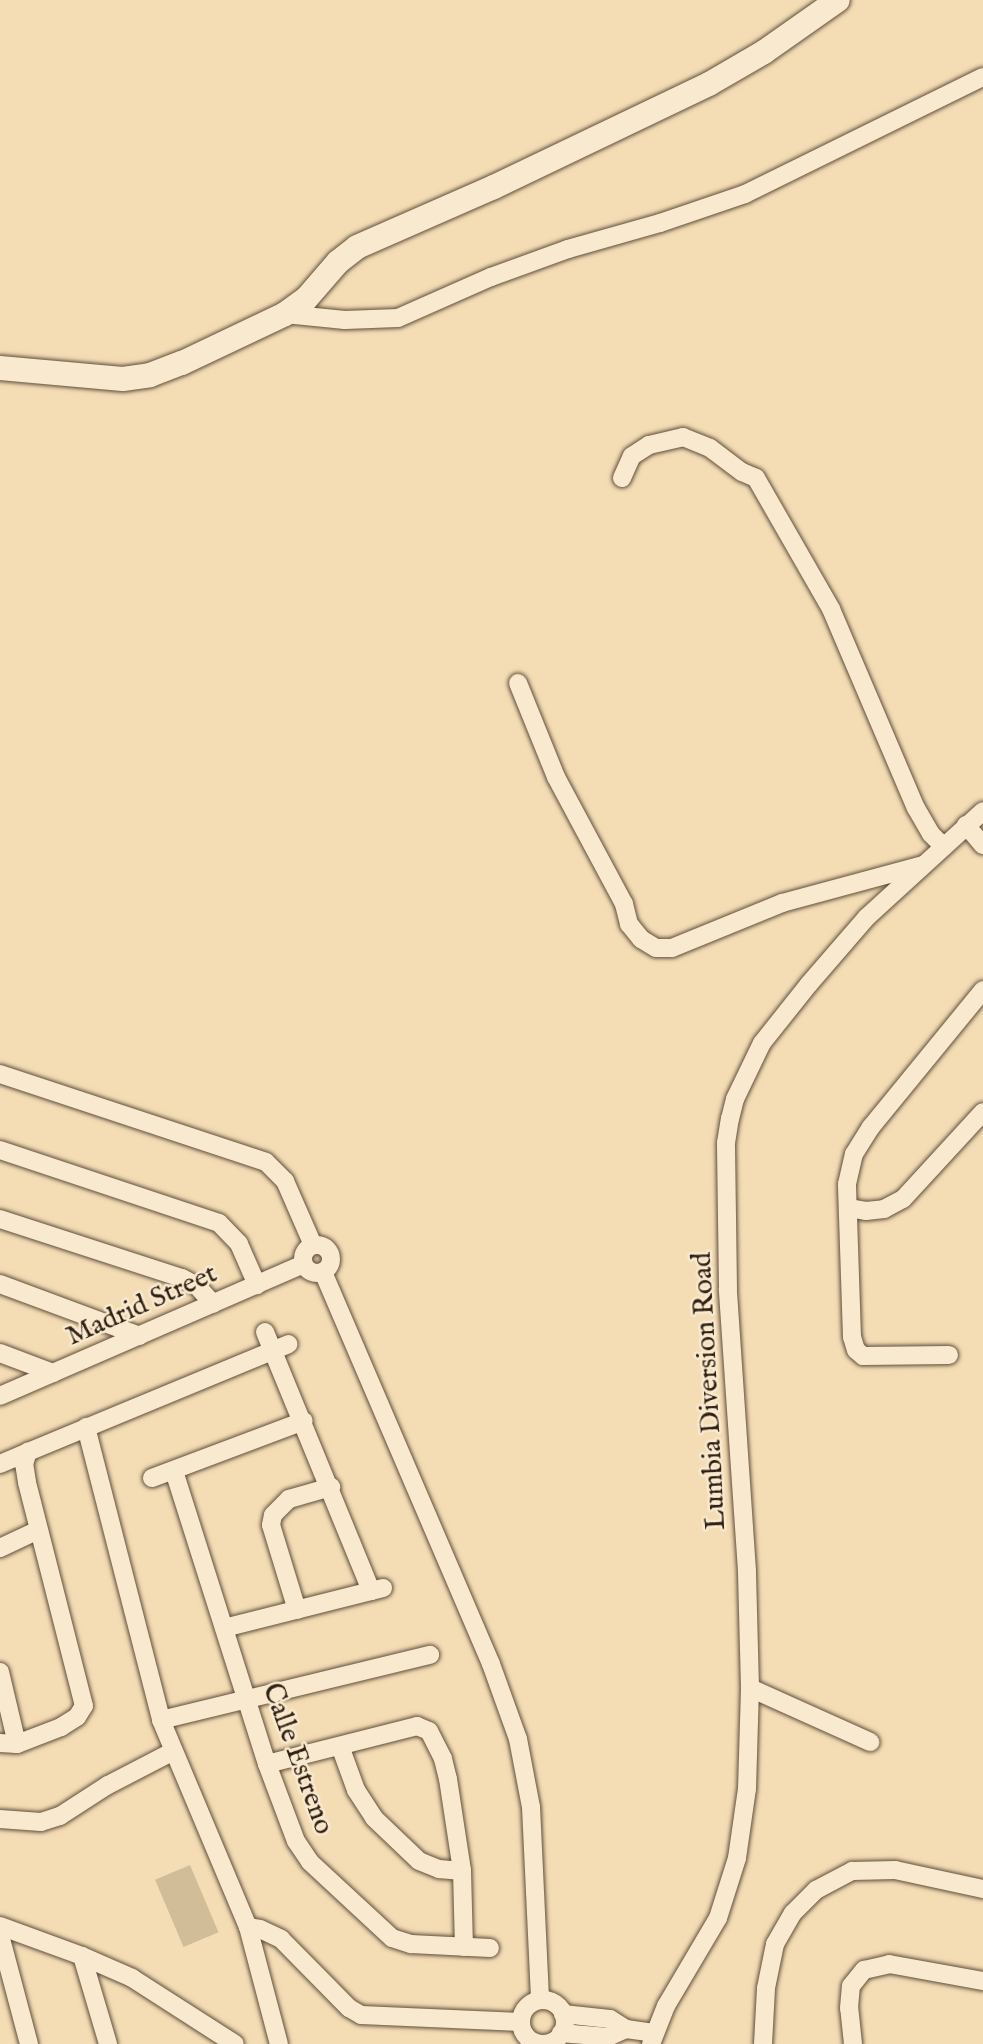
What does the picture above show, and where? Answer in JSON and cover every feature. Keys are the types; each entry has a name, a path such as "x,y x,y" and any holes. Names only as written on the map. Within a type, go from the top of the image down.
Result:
{"street":[{"path":"0,368 123,379 150,375 285,314 306,299 338,262 357,247 651,114 764,52 838,0"},
{"path":"285,314 345,320 398,318 491,277 568,248 660,223 745,194 983,76"},
{"path":"622,478 632,457 649,445 683,437 703,444 756,478 831,609 916,808 931,834 944,847"},
{"path":"518,683 556,777 624,904 629,924 641,939 656,948 672,948 782,903 926,864"},
{"name":"Lumbia Diversion Road","path":"653,2039 666,2006 718,1918 730,1885 745,1810 750,1688 747,1571 728,1289 726,1143 735,1100 762,1043 867,917 983,811"},
{"path":"967,825 983,845"},
{"path":"949,1355 863,1356 856,1350 852,1337 846,1184 854,1154 865,1136 983,990"},
{"path":"0,1074 267,1162 285,1181 313,1245"},
{"path":"848,1208 866,1211 884,1209 903,1199 983,1112"},
{"path":"0,1150 219,1223 239,1244 257,1285"},
{"path":"0,1219 181,1278 197,1286 213,1304"},
{"path":"313,1245 321,1246 330,1254 329,1266 323,1272 310,1271 304,1264 303,1255 313,1245"},
{"name":"Madrid Street","path":"0,1396 304,1264"},
{"path":"323,1272 491,1664 518,1739 531,1807 540,2000"},
{"path":"0,1284 140,1336"},
{"path":"224,1628 377,1590 304,1421 281,1347 265,1332"},
{"path":"0,1464 281,1347"},
{"path":"0,1353 53,1373"},
{"path":"152,1478 304,1421"},
{"path":"86,1427 172,1752 248,1927 279,2044"},
{"path":"0,1672 8,1744 61,1727 77,1717 84,1706 38,1530 24,1464 28,1452"},
{"name":"Calle Estreno","path":"174,1471 267,1764 296,1841 310,1862 379,1929 392,1938 411,1944 490,1948"},
{"path":"297,1610 271,1525 272,1515 289,1499 331,1487"},
{"path":"0,1548 38,1530"},
{"path":"162,1720 430,1655"},
{"path":"750,1688 870,1742"},
{"path":"267,1764 417,1726 429,1731 448,1779 462,1871 464,1947"},
{"path":"340,1746 356,1790 374,1818 419,1861 439,1869 462,1871"},
{"path":"0,1819 41,1822 60,1816 108,1785 172,1752"},
{"path":"763,2044 766,1988 775,1944 793,1913 816,1890 852,1871 895,1870 983,1889"},
{"path":"0,1926 82,1956 132,1978 235,2044"},
{"path":"248,1927 260,1929 281,1939 349,2008 361,2015 521,2022"},
{"path":"0,1935 29,2044"},
{"path":"82,1956 108,2044"},
{"path":"853,2044 849,2008 851,1986 864,1970 889,1964 983,1981"},
{"path":"540,2000 554,2003 562,2024 551,2042 537,2043 525,2035 521,2022 526,2007 540,2000"},
{"path":"562,2024 608,2037 626,2029 653,2039"}],"shaded area":[{"path":"190,1865 219,1932 184,1947 155,1880"}]}
